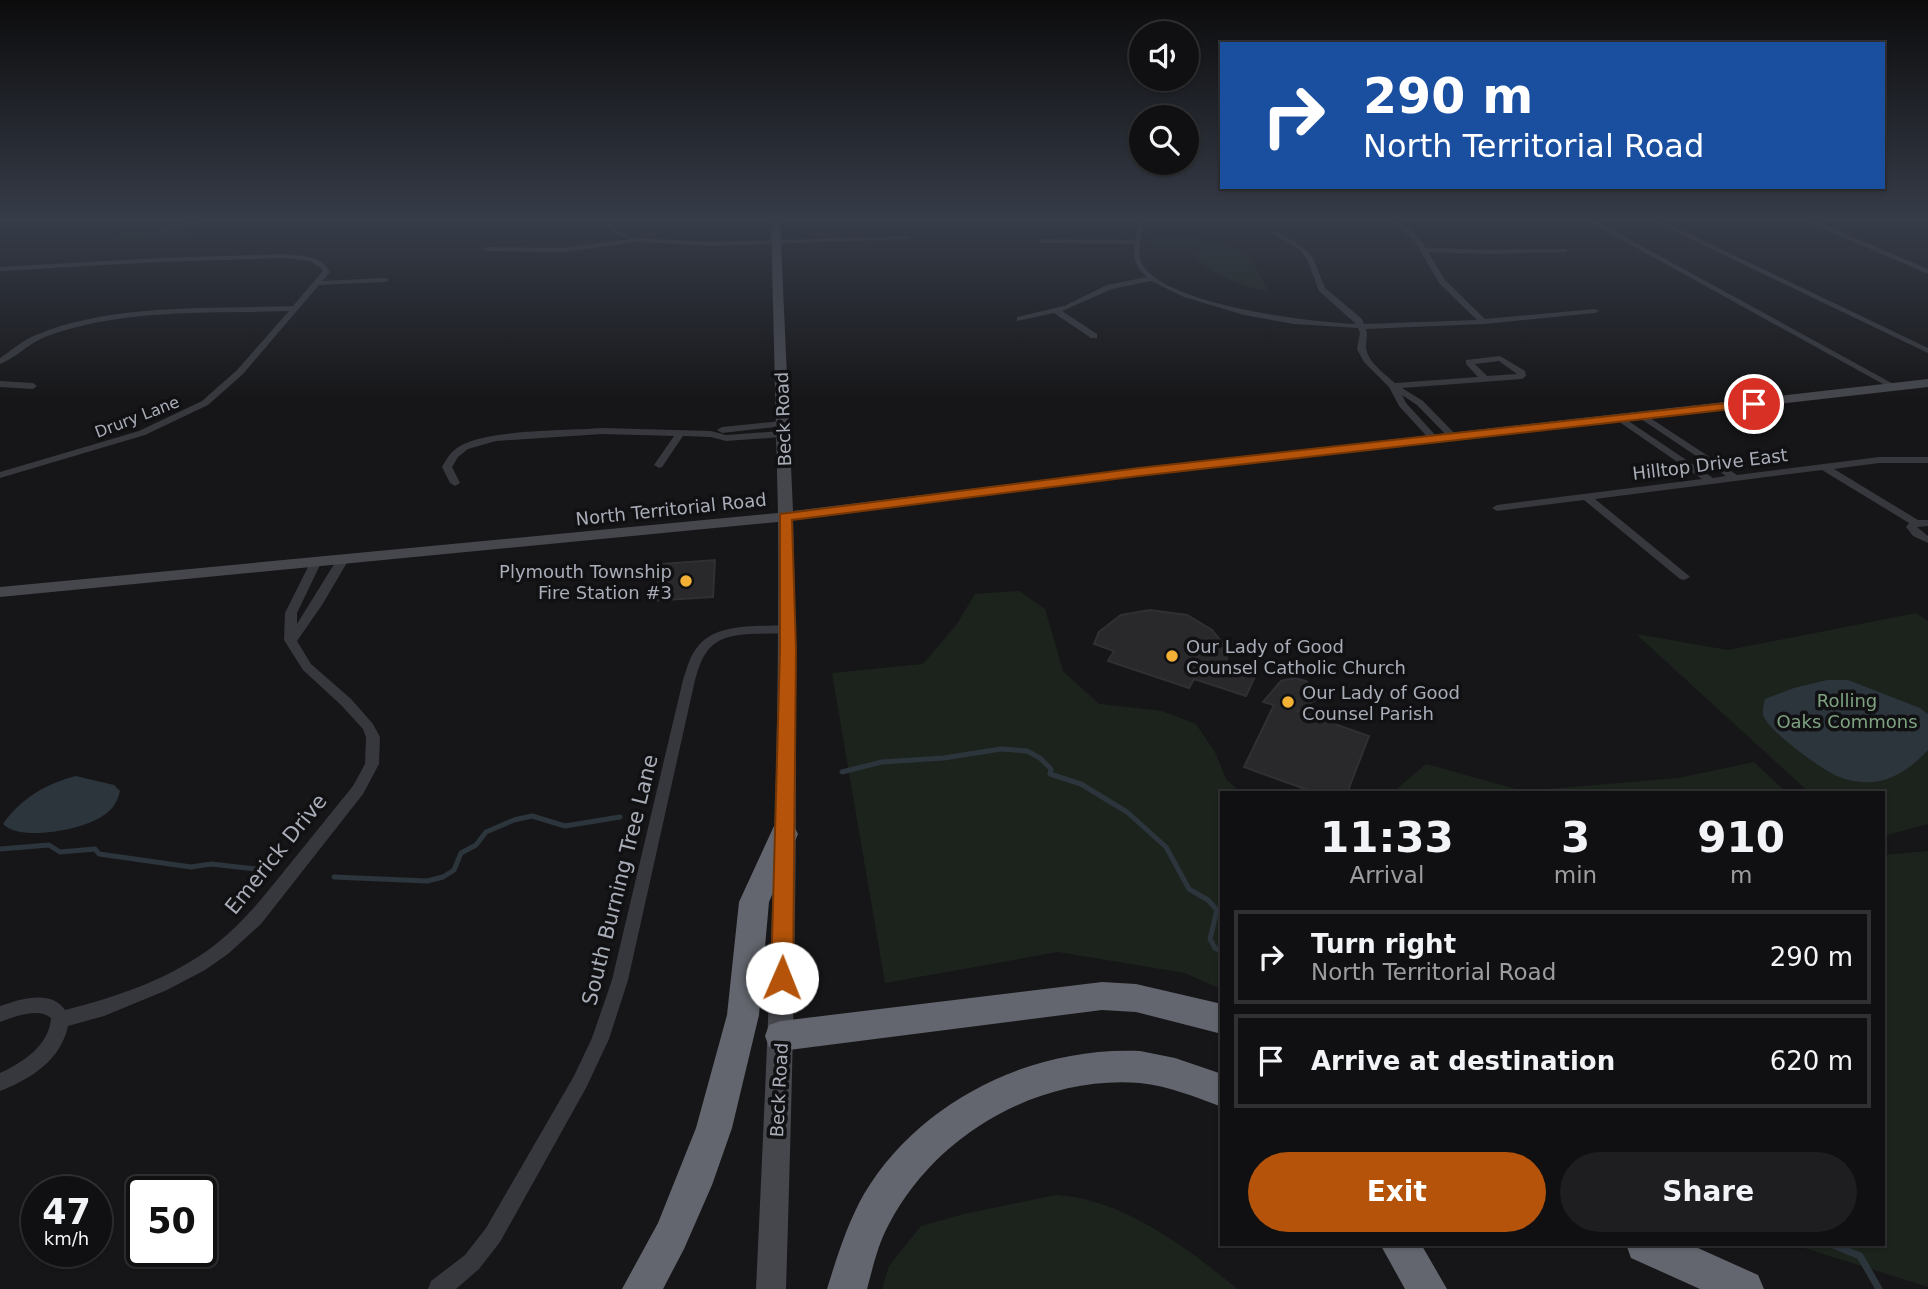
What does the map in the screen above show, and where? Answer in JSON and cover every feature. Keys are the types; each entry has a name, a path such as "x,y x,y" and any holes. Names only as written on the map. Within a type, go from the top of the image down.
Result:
{"highway":[{"path":"642,1289 671,1236 699,1172 714,1128 743,1015 754,902 784,834"},
{"path":"781,1036 1102,996 1136,998 1220,1019"},
{"path":"847,1289 881,1202 914,1157 954,1122 1001,1092 1045,1076 1091,1068 1143,1067 1192,1079 1220,1090"},
{"path":"1400,1246 1427,1289"},
{"path":"1649,1246 1744,1289"}],"main road":[{"name":"Beck Road","path":"771,1289 781,1036 787,629 778,280"},
{"name":"North Territorial Road","path":"0,592 785,517 1139,472 1928,383"}],"street":[{"path":"317,283 382,280"},
{"path":"1020,319 1078,304 1110,287 1143,280"},
{"path":"1157,280 1190,297 1240,312 1302,323 1363,328 1415,328 1595,311"},
{"path":"1319,280 1322,289 1354,315 1363,328 1363,354 1393,387 1402,404 1435,440"},
{"path":"1442,280 1484,322"},
{"path":"1699,280 1895,387"},
{"path":"1780,280 1928,351"},
{"name":"Drury Lane","path":"0,475 142,433 196,409 221,391 317,283"},
{"path":"0,362 40,336 93,321 131,316 295,308"},
{"path":"1056,311 1094,336"},
{"path":"1393,387 1486,380 1522,376 1521,371 1500,358 1469,362 1486,380"},
{"path":"0,384 33,386"},
{"path":"1393,387 1420,403 1454,438"},
{"path":"1644,417 1737,479"},
{"path":"1621,419 1712,482"},
{"path":"455,483 447,467 450,460 458,451 480,441 590,431 711,434 726,438 781,429"},
{"path":"659,465 680,435"},
{"name":"Hilltop Drive East","path":"1497,508 1891,459 1928,460"},
{"path":"1824,467 1922,523"},
{"path":"1587,497 1684,576"},
{"path":"1922,523 1911,527 1928,540"},
{"path":"290,640 342,561"},
{"path":"290,640 291,613 315,563"},
{"name":"South Burning Tree Lane","path":"439,1289 472,1262 493,1235 580,1082 600,1039 620,980 689,680 699,654 712,641 727,635 787,629"},
{"name":"Emerick Drive","path":"59,1020 104,1007 161,985 222,949 256,919 358,790 372,764 373,737 346,702 307,667 290,640"},
{"path":"0,1014 26,1005 42,1004 53,1008 59,1020 59,1028 43,1055 28,1067 0,1082"}],"green space":[{"path":"1230,280 1262,280 1268,291 1248,286"},
{"path":"1019,591 1045,609 1063,671 1099,704 1162,711 1196,724 1215,752 1226,779 1239,791 1220,791 1220,989 1185,973 1058,952 885,983 832,673 923,664 957,624 975,594"},
{"name":"Rolling Oaks Commons","path":"1916,613 1928,621 1928,824 1885,835 1885,791 1808,791 1636,634 1728,650"},
{"path":"1754,762 1785,791 1523,791 1678,778"},
{"path":"1426,764 1523,791 1394,791"},
{"path":"1928,851 1928,1287 1798,1246 1885,1246 1885,855"},
{"path":"1056,1195 1080,1198 1129,1215 1197,1257 1237,1289 882,1289 889,1266 921,1226"}],"shaded area":[{"path":"1827,680 1848,680 1920,708 1928,714 1928,750 1904,771 1874,782 1841,778 1808,758 1767,722 1763,715 1765,699"},
{"path":"76,776 114,785 120,791 111,809 100,818 73,828 40,833 12,830 3,824 35,793"}],"building":[{"name":"Plymouth Township Fire Station #3","path":"715,560 713,597 649,601 651,586 657,586 662,564"},
{"path":"1150,610 1187,615 1212,630 1228,650 1226,663 1257,672 1246,696 1194,679 1189,688 1108,661 1114,651 1094,644 1099,632 1121,615"},
{"path":"1294,678 1306,681 1315,690 1317,699 1298,711 1369,736 1348,791 1310,791 1244,767 1274,705 1263,702 1281,681"}],"waterway":[{"path":"842,772 882,762 944,758 1001,749 1027,751 1040,758 1051,769 1050,774 1081,784 1127,812 1166,847 1189,889 1208,900 1217,910 1210,939 1220,951"},
{"path":"334,877 427,881 443,877 454,870 461,853 476,845 486,832 514,820 532,816 565,826 620,817"},
{"path":"0,849 49,845 60,852 95,849 99,854 191,867 211,864 256,869"},
{"path":"1836,1246 1860,1256 1879,1289"}],"place":[{"name":"Plymouth Township Fire Station #3","path":"686,581"},
{"name":"Our Lady of Good Counsel Catholic Church","path":"1172,656"},
{"name":"Our Lady of Good Counsel Parish","path":"1288,702"}],"route":[{"path":"782,978 788,649 785,517 1139,472 1754,404"}]}
